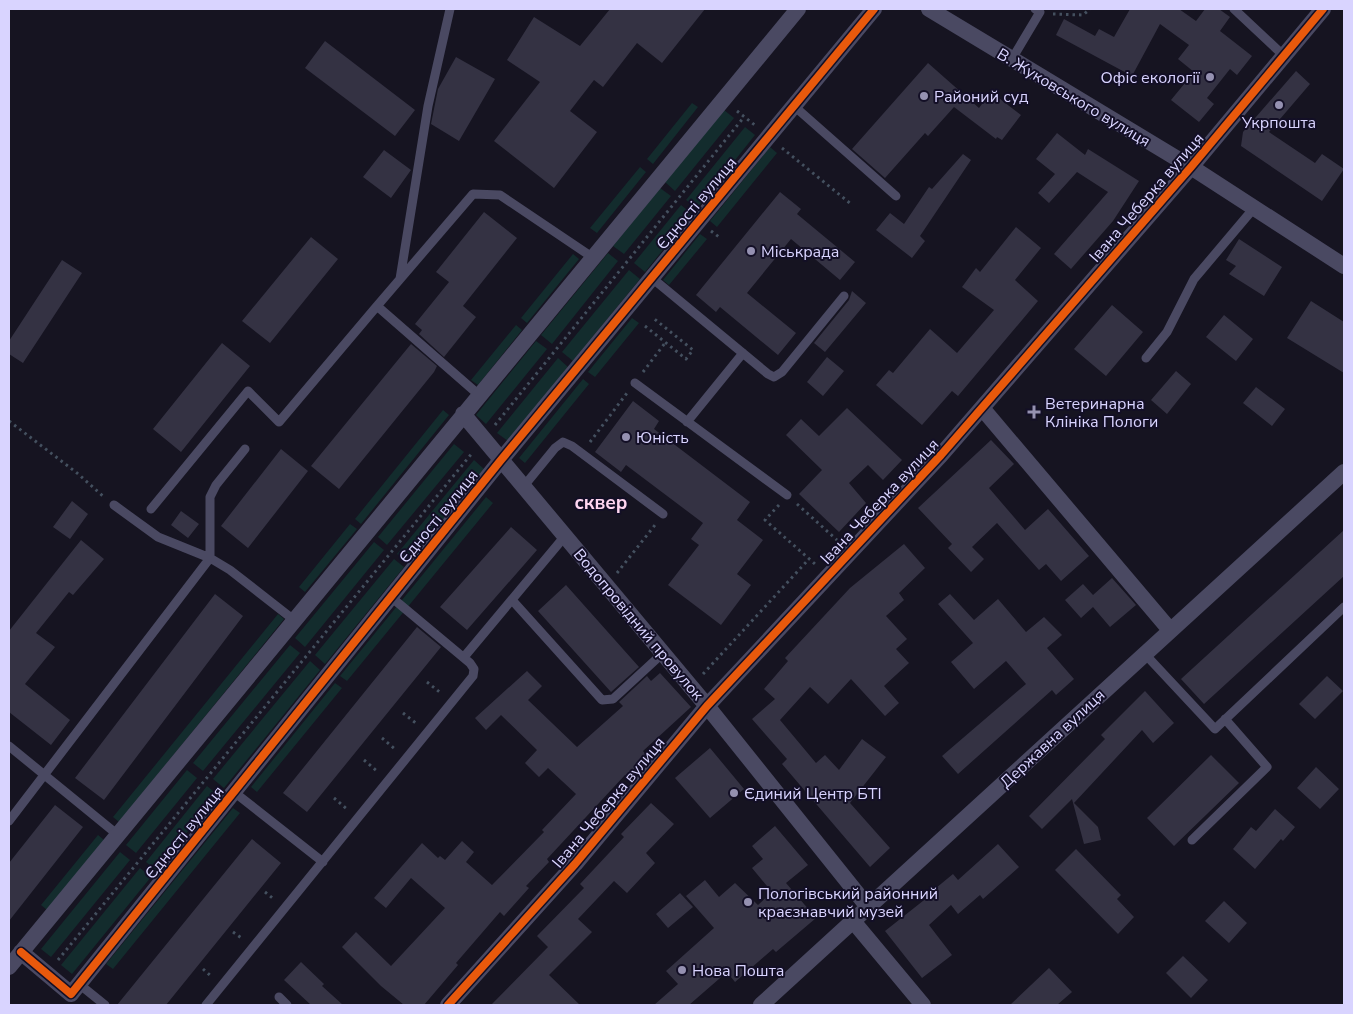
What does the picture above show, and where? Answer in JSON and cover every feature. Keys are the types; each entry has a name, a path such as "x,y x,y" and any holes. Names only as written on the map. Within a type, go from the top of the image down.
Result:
{"street":[{"path":"9,966 798,9"},
{"name":"Єдності вулиця","path":"79,984 391,596 874,9"},
{"name":"В. Жуковського вулиця","path":"930,9 1191,168 1344,266"},
{"name":"Івана Чеберка вулиця","path":"448,1005 575,864 707,706 982,408 1191,168 1323,9"},
{"path":"982,408 1170,630"},
{"name":"Водопровідний провулок","path":"463,414 691,686 868,907"},
{"name":"Державна вулиця","path":"761,1005 1344,472"},
{"path":"853,921 923,1005"},
{"path":"21,952 71,994 79,984"}],"lane":[{"path":"400,280 428,106 450,9"},
{"path":"1234,9 1283,56"},
{"path":"1012,59 1038,11"},
{"path":"794,106 896,196"},
{"path":"152,510 248,390 279,422 474,194 500,195 592,257"},
{"path":"1146,358 1167,332 1194,279 1254,208"},
{"path":"652,278 771,376 778,375 844,296"},
{"path":"377,306 479,395"},
{"path":"687,422 744,353"},
{"path":"635,383 787,495"},
{"path":"524,486 559,444 568,444 663,514"},
{"path":"9,821 210,558 210,497 216,485 245,448"},
{"path":"114,505 158,537 210,558 230,570 294,620"},
{"path":"464,657 566,536"},
{"path":"206,1005 470,680 474,669 464,657 391,596"},
{"path":"512,600 602,700 613,699 663,653"},
{"path":"1144,653 1215,729 1344,607"},
{"path":"1192,840 1266,767 1225,719"},
{"path":"9,746 118,835"},
{"path":"234,792 323,862"},
{"path":"79,984 105,1005"},
{"path":"278,997 287,1005"}],"path":[{"path":"1038,11 1077,16 1083,15 1090,9"},
{"path":"722,99 851,204"},
{"path":"47,974 744,117"},
{"path":"645,326 686,359 693,350 652,317"},
{"path":"582,453 665,343"},
{"path":"9,421 114,505"},
{"path":"828,576 765,520 787,495 851,552"},
{"path":"605,583 624,566 663,514"},
{"path":"691,686 809,559"}],"green space":[{"path":"692,103 698,107 653,164 647,159"},
{"path":"724,110 734,118 675,191 665,182"},
{"path":"745,127 755,135 697,208 686,200"},
{"path":"770,147 777,153 717,227 710,221"},
{"path":"640,167 646,172 597,233 590,228"},
{"path":"660,188 671,196 624,254 613,246"},
{"path":"681,205 692,214 645,272 634,263"},
{"path":"700,234 707,239 669,285 663,280"},
{"path":"608,253 618,261 552,344 541,335"},
{"path":"573,254 579,259 527,323 521,318"},
{"path":"629,270 640,279 573,361 562,352"},
{"path":"632,318 639,323 595,377 588,372"},
{"path":"516,325 522,330 478,385 471,380"},
{"path":"536,341 547,349 486,424 476,415"},
{"path":"558,358 568,367 508,441 497,433"},
{"path":"583,379 589,384 525,463 519,458"},
{"path":"443,410 449,415 361,524 355,519"},
{"path":"454,444 464,452 387,545 378,537"},
{"path":"474,460 484,469 408,562 397,554"},
{"path":"486,497 493,503 347,681 340,676"},
{"path":"350,524 357,529 305,592 299,587"},
{"path":"374,542 384,550 305,647 295,638"},
{"path":"394,559 404,567 325,664 315,655"},
{"path":"278,614 284,619 119,822 113,817"},
{"path":"290,645 300,653 203,771 193,763"},
{"path":"310,661 320,670 224,788 213,779"},
{"path":"335,683 342,688 257,792 251,787"},
{"path":"187,770 197,778 136,853 126,845"},
{"path":"207,786 218,795 156,870 146,862"},
{"path":"233,808 240,813 113,969 106,964"},
{"path":"98,835 104,840 47,910 41,905"},
{"path":"120,852 130,860 51,957 41,949"},
{"path":"140,868 151,877 72,974 61,965"}],"building":[{"path":"610,9 705,9 662,63 637,43 603,87 594,80 570,111 597,132 554,188 494,141 540,82 507,60 534,17 580,46"},
{"path":"1130,9 1179,9 1196,21 1205,9 1219,9 1230,17 1220,31 1252,56 1237,75 1230,69 1207,98 1214,104 1199,122 1171,100 1194,72 1178,59 1189,45 1160,24 1132,76 1056,35 1064,19 1095,36 1099,29 1114,37"},
{"path":"325,41 415,110 395,136 305,68"},
{"path":"456,57 495,79 459,141 431,124 438,89"},
{"path":"928,63 979,108 991,92 1021,115 1002,140 997,137 996,139 954,107 928,136 925,133 885,178 852,149"},
{"path":"1296,71 1310,84 1269,132 1315,163 1322,154 1344,169 1322,201 1241,146 1243,132"},
{"path":"1057,133 1085,155 1088,149 1139,181 1113,221 1071,269 1054,254 1108,192 1077,172 1049,203 1038,193 1055,174 1036,159"},
{"path":"384,150 411,170 391,198 363,177"},
{"path":"963,154 971,160 920,236 925,241 912,258 876,230 890,213 904,224 929,187 932,189"},
{"path":"780,192 801,209 797,214 855,262 840,280 791,239 747,293 796,333 778,355 720,307 716,312 696,295"},
{"path":"484,212 517,238 463,306 476,317 444,357 419,334 422,330 415,324 449,282 436,272"},
{"path":"1016,227 1041,248 1015,280 1038,301 958,396 952,391 922,425 876,385 889,370 893,373 930,329 957,353 994,310 962,287 976,268 980,272"},
{"path":"311,237 338,259 270,343 242,321"},
{"path":"1239,239 1282,267 1264,296 1229,274 1236,266 1226,260"},
{"path":"62,260 82,273 23,363 9,354 9,341"},
{"path":"852,291 866,303 825,352 814,343 849,300"},
{"path":"1311,301 1344,322 1344,373 1287,338"},
{"path":"1112,305 1143,332 1106,376 1074,349"},
{"path":"1224,315 1253,339 1236,361 1206,337"},
{"path":"222,343 250,366 181,452 153,429"},
{"path":"411,344 437,366 339,489 311,466"},
{"path":"827,357 844,371 823,396 807,382"},
{"path":"1176,371 1191,384 1167,414 1151,400"},
{"path":"1256,387 1285,409 1272,426 1243,403"},
{"path":"633,401 659,421 654,429 750,502 737,520 763,540 737,574 751,585 721,625 668,585 699,545 691,539 703,523 626,465 621,472 595,452"},
{"path":"847,408 902,460 883,480 868,465 849,483 866,503 839,532 799,494 822,470 786,435 801,419 819,436"},
{"path":"991,440 1014,464 989,488 1025,530 1048,509 1089,556 1061,581 1046,564 1039,570 997,523 972,547 984,559 971,572 948,548 952,544 918,508"},
{"path":"281,449 308,471 248,548 221,526"},
{"path":"72,501 88,514 70,539 53,527"},
{"path":"181,511 199,524 188,538 171,525"},
{"path":"511,527 537,550 467,630 440,607"},
{"path":"1344,530 1344,576 1204,704 1181,679"},
{"path":"81,540 104,559 73,595 69,592 36,633 55,647 25,684 70,720 51,745 9,712 9,631"},
{"path":"904,544 925,568 899,593 904,600 886,616 907,639 896,649 909,663 884,686 899,703 885,716 851,679 828,704 810,687 780,720 816,763 825,755 839,770 862,739 886,757 850,803 890,848 870,867 782,764 787,759 752,719 775,699 764,689 788,661 785,658 850,588"},
{"path":"1112,578 1136,605 1110,627 1093,607 1081,618 1065,600 1083,584 1093,595"},
{"path":"566,585 639,667 611,692 538,611"},
{"path":"215,594 243,616 104,800 75,778"},
{"path":"950,594 974,620 998,599 1026,632 1044,617 1062,635 1047,648 1074,679 1056,695 1052,690 958,774 942,756 1026,684 1006,661 974,689 951,662 973,643 938,604"},
{"path":"417,627 441,647 307,812 283,793"},
{"path":"527,671 542,686 528,700 577,747 623,706 619,702 647,676 651,681 660,673 691,707 643,751 648,757 627,777 625,775 547,859 549,862 526,886 529,888 504,916 500,912 456,963 458,965 424,1005 404,1005 381,986 342,947 356,932 391,966 445,908 411,878 386,908 374,898 422,843 438,858 440,856 445,860 462,841 474,852 466,862 492,885 544,832 542,830 576,794 548,768 539,777 525,763 537,750 501,715 486,730 475,718"},
{"path":"1327,676 1343,691 1315,719 1299,704"},
{"path":"1145,691 1174,723 1153,743 1142,730 1074,803 1098,827 1101,840 1084,844 1072,799 1042,829 1029,816 1105,739 1101,735"},
{"path":"710,748 744,789 710,818 675,778"},
{"path":"1211,755 1239,783 1174,846 1147,818"},
{"path":"1316,767 1339,789 1320,809 1297,788"},
{"path":"651,803 674,824 646,853 655,863 627,893 614,881 578,919 592,932 549,975 580,1005 491,1005 548,947 537,936 584,888 580,884 624,837 621,834"},
{"path":"55,805 83,827 9,921 9,863"},
{"path":"1275,809 1295,827 1283,841 1281,839 1255,869 1233,849 1251,827 1256,831"},
{"path":"775,826 808,865 786,883 816,918 776,952 773,949 735,982 727,972 689,1005 654,1005 678,984 666,971 714,928 686,896 705,880 719,897 735,883 758,905 772,892 752,868 763,859 752,846"},
{"path":"252,839 281,863 166,1005 117,1005"},
{"path":"998,844 1019,867 983,899 980,895 958,914 951,905 929,925 952,955 922,978 885,931 938,889 936,888 953,874 958,880"},
{"path":"1076,849 1121,895 1117,899 1134,917 1118,934 1055,870"},
{"path":"680,893 693,907 668,928 656,914"},
{"path":"1224,901 1247,923 1229,943 1205,921"},
{"path":"1183,956 1208,980 1191,998 1166,973"},
{"path":"301,962 324,984 322,986 343,1005 311,1005 284,980"},
{"path":"1049,968 1072,992 1057,1005 1010,1005"}],"cycle path":[{"path":"21,952 71,994 501,460 874,9"},
{"path":"448,1005 575,864 707,706 941,455 1191,167 1323,9"}],"place":[{"name":"Офіс екології","path":"1210,77"},
{"name":"Районий суд","path":"924,96"},
{"name":"Укрпошта","path":"1279,105"},
{"name":"Міськрада","path":"751,251"},
{"name":"Ветеринарна Клініка Пологи","path":"1034,412"},
{"name":"Юність","path":"626,437"},
{"name":"Єдиний Центр БТІ","path":"734,793"},
{"name":"Пологівський районний краєзнавчий музей","path":"748,902"},
{"name":"Нова Пошта","path":"682,970"}],"district":[{"name":"сквер","path":"601,502"}]}
